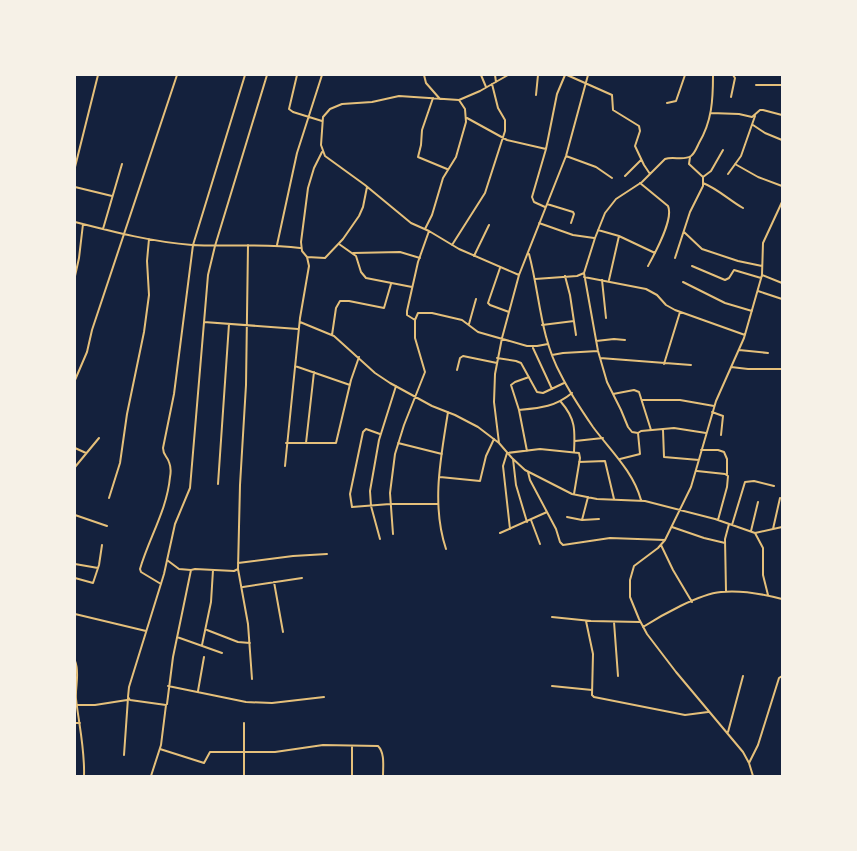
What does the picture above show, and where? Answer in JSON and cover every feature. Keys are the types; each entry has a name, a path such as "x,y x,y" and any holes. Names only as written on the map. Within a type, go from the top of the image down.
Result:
{"street":[{"path":"75,167 98,75"},
{"path":"75,380 87,352 92,330 177,75"},
{"path":"161,584 141,572 140,569 153,533 161,518 168,493 170,468 163,448 174,394 193,245 245,75"},
{"path":"124,756 131,681 161,584 177,518 190,488 208,275 267,75"},
{"path":"297,75 288,109 322,121"},
{"path":"277,245 297,153 322,75"},
{"path":"424,75 426,83 440,98"},
{"path":"481,75 486,87"},
{"path":"495,75 496,82"},
{"path":"508,75 459,100 399,96 372,102 335,106 325,114 322,121 320,145 325,156 405,218 430,231 452,246 519,276"},
{"path":"536,95 538,75"},
{"path":"545,207 534,202 532,197 546,149 557,94 566,75 586,82 612,95 611,105 613,110 639,126 640,131 634,143 641,160 650,174"},
{"path":"499,443 494,402 497,358 519,276 566,156 588,75"},
{"path":"667,103 676,101 685,75"},
{"path":"675,258 693,205 703,183 703,177 689,164 690,157 705,132 711,113 713,75"},
{"path":"731,97 735,78 732,75"},
{"path":"452,246 485,193 506,128 505,120 498,108 492,84"},
{"path":"756,85 782,85"},
{"path":"433,98 422,130 418,157 447,170"},
{"path":"425,229 432,215 443,178 456,157 467,118 466,109 459,100"},
{"path":"728,174 743,150 755,116 760,110 782,114"},
{"path":"711,113 755,116"},
{"path":"467,118 503,138 546,149"},
{"path":"752,125 782,140"},
{"path":"703,177 711,171 723,150"},
{"path":"285,466 298,329 309,266 307,257 301,248 308,188 314,168 322,152"},
{"path":"566,156 591,165 612,178"},
{"path":"690,157 669,157 664,159 640,183 616,199 605,213 598,230 584,277 606,382 630,430 638,433 674,428 706,433"},
{"path":"625,176 641,160"},
{"path":"103,229 122,164"},
{"path":"735,164 758,177 782,186"},
{"path":"640,183 668,206 670,211 667,224 648,266"},
{"path":"703,183 720,191 743,208"},
{"path":"75,187 112,196"},
{"path":"307,257 326,258 339,244 361,212 367,187"},
{"path":"752,776 749,763 743,752 676,672 640,622 630,597 631,570 637,563 661,545 680,510 696,471 714,406 745,335 762,276 763,243 782,202"},
{"path":"547,204 573,212 571,224"},
{"path":"75,222 148,239 193,245 277,245 301,248"},
{"path":"539,223 573,235 595,238"},
{"path":"75,276 83,224"},
{"path":"474,256 489,225"},
{"path":"598,230 619,236 655,252"},
{"path":"415,320 407,314 420,258 430,231"},
{"path":"684,231 702,249 738,261 762,266"},
{"path":"609,281 619,236"},
{"path":"109,498 120,463 146,324 149,295 148,239"},
{"path":"339,244 356,256 361,272 366,278 412,287"},
{"path":"248,245 246,385 240,485 238,569 250,643 252,679"},
{"path":"351,253 400,252 420,258"},
{"path":"529,252 542,325 552,355 572,393 620,459 638,489 641,500"},
{"path":"692,266 725,280 730,278 734,270 762,276 782,283"},
{"path":"500,268 488,303 509,312"},
{"path":"535,279 578,276 584,273"},
{"path":"565,276 576,334"},
{"path":"584,277 646,289 658,295 666,305 680,312 745,335"},
{"path":"602,280 606,318"},
{"path":"683,282 725,303 752,311"},
{"path":"332,335 336,308 340,300 384,308 391,284"},
{"path":"758,291 782,298"},
{"path":"469,324 476,299"},
{"path":"664,364 680,312"},
{"path":"393,534 390,493 398,443 425,372 415,338 415,320 418,313 432,313 462,320 478,332 532,346 548,344"},
{"path":"542,325 574,320"},
{"path":"299,321 332,335 359,356 376,373 396,386 478,427 499,443 528,472 574,494 588,497 641,500 718,520 755,533 782,527"},
{"path":"204,322 298,329"},
{"path":"218,484 229,324"},
{"path":"596,341 626,340"},
{"path":"532,346 552,388"},
{"path":"739,350 768,352"},
{"path":"552,355 598,351"},
{"path":"286,443 336,443 359,356"},
{"path":"457,370 461,356 497,363"},
{"path":"497,358 519,361 537,392 543,393 565,382"},
{"path":"600,358 691,365"},
{"path":"294,366 350,385"},
{"path":"731,367 782,369"},
{"path":"306,443 314,372"},
{"path":"527,450 519,410 511,385 529,377"},
{"path":"380,539 371,506 370,492 380,434 396,386"},
{"path":"613,394 637,390 651,430"},
{"path":"519,410 547,407 561,402 572,393"},
{"path":"642,400 680,400 714,406"},
{"path":"561,402 574,422 574,452"},
{"path":"446,549 440,528 438,504 439,477 448,412"},
{"path":"712,412 723,416 721,435"},
{"path":"380,434 366,430 363,432 350,494 352,507 390,504 438,504"},
{"path":"663,430 664,457 699,460"},
{"path":"620,459 640,454 638,433"},
{"path":"75,466 99,438"},
{"path":"574,441 603,438"},
{"path":"439,477 480,481 484,463 494,439"},
{"path":"398,443 442,454"},
{"path":"75,448 86,453"},
{"path":"507,453 540,449 579,453 574,494"},
{"path":"701,450 724,452 727,459 727,475 729,479 718,520"},
{"path":"507,453 502,466 510,529"},
{"path":"513,459 516,485 527,522"},
{"path":"579,462 604,461 614,499"},
{"path":"696,471 727,475"},
{"path":"528,472 530,480 563,545 610,538 665,540"},
{"path":"726,592 725,543 745,482 754,481 774,486"},
{"path":"582,520 588,497"},
{"path":"773,529 780,498"},
{"path":"751,532 758,502"},
{"path":"500,534 547,512"},
{"path":"75,515 107,526"},
{"path":"567,517 582,520 599,519"},
{"path":"532,520 540,544"},
{"path":"672,527 725,543"},
{"path":"755,533 763,548 763,575 768,596"},
{"path":"75,578 93,583 102,545"},
{"path":"661,545 692,602"},
{"path":"238,563 327,554"},
{"path":"167,560 179,569 191,570 195,568 234,571 238,569"},
{"path":"75,564 98,568"},
{"path":"150,776 160,749 176,637 191,570"},
{"path":"202,645 211,602 214,570"},
{"path":"242,587 302,578"},
{"path":"274,582 283,632"},
{"path":"643,627 669,612 714,593 726,592 782,599"},
{"path":"75,614 146,631"},
{"path":"552,616 586,621 640,622"},
{"path":"586,621 594,654 592,690 594,697 685,715 708,712"},
{"path":"614,622 618,676"},
{"path":"206,630 235,641 250,643"},
{"path":"176,637 222,653"},
{"path":"198,691 204,657"},
{"path":"75,661 78,670 76,683 77,705 85,755 84,776"},
{"path":"728,733 743,676"},
{"path":"749,763 758,745 779,678 782,676"},
{"path":"168,686 234,700 261,702 280,702 324,697"},
{"path":"552,686 592,690"},
{"path":"77,705 95,705 128,698 166,705"},
{"path":"75,723 80,723"},
{"path":"244,723 244,776"},
{"path":"160,749 204,763 210,752 275,752 323,745 378,746 381,748 383,776"},
{"path":"352,746 352,776"}]}
